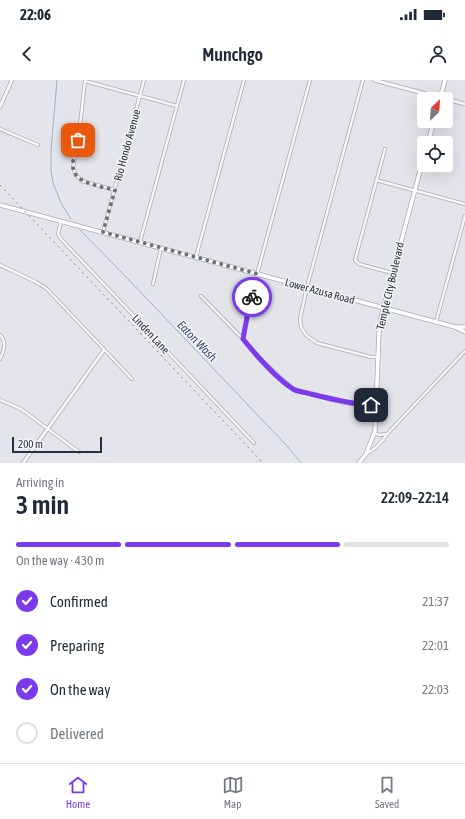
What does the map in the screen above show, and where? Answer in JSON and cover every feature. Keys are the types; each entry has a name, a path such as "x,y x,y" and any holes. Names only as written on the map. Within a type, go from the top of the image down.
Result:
{"main road":[{"path":"442,92 445,80"},
{"name":"Temple City Boulevard","path":"359,463 366,454 375,434 379,330 392,272 419,172"},
{"name":"Lower Azusa Road","path":"0,205 436,322 456,327 465,327"},
{"name":"Lower Azusa Road","path":"456,327 465,332"}],"street":[{"path":"0,107 12,80"},
{"name":"Rio Hondo Avenue","path":"103,232 144,80"},
{"path":"140,242 184,80"},
{"path":"196,257 244,80"},
{"path":"243,339 248,312 310,80"},
{"path":"363,80 300,316 301,327 306,335 317,342 372,357 378,357"},
{"path":"374,80 418,92"},
{"path":"115,190 82,181 76,175 73,168 85,81 177,106"},
{"path":"453,101 465,104"},
{"path":"0,129 38,145"},
{"path":"385,149 355,260 357,263 392,272"},
{"path":"376,180 465,204"},
{"path":"436,322 465,216"},
{"name":"Linden Lane","path":"61,221 58,234 62,240 254,443"},
{"path":"153,284 161,248"},
{"path":"0,265 36,282 47,289 132,379"},
{"path":"201,296 243,339 256,355 294,390 349,403 377,405"},
{"path":"0,335 4,341 4,350 0,359"},
{"path":"23,463 104,350"},
{"path":"366,454 374,450 388,432 465,351"},
{"path":"0,400 21,409 79,452"},
{"path":"375,434 384,435 388,432"}],"waterway":[{"name":"Eaton Wash","path":"57,80 51,150 51,171 53,183 61,203 71,219"},
{"name":"Eaton Wash","path":"80,230 288,447 301,463"}],"railway":[{"path":"0,185 263,463"}],"way so far":[{"path":"78,140 73,168 76,175 82,181 115,190 103,232 258,274 252,297"}],"route":[{"path":"252,297 243,339 256,355 277,375 294,390 356,405 371,405"}]}
